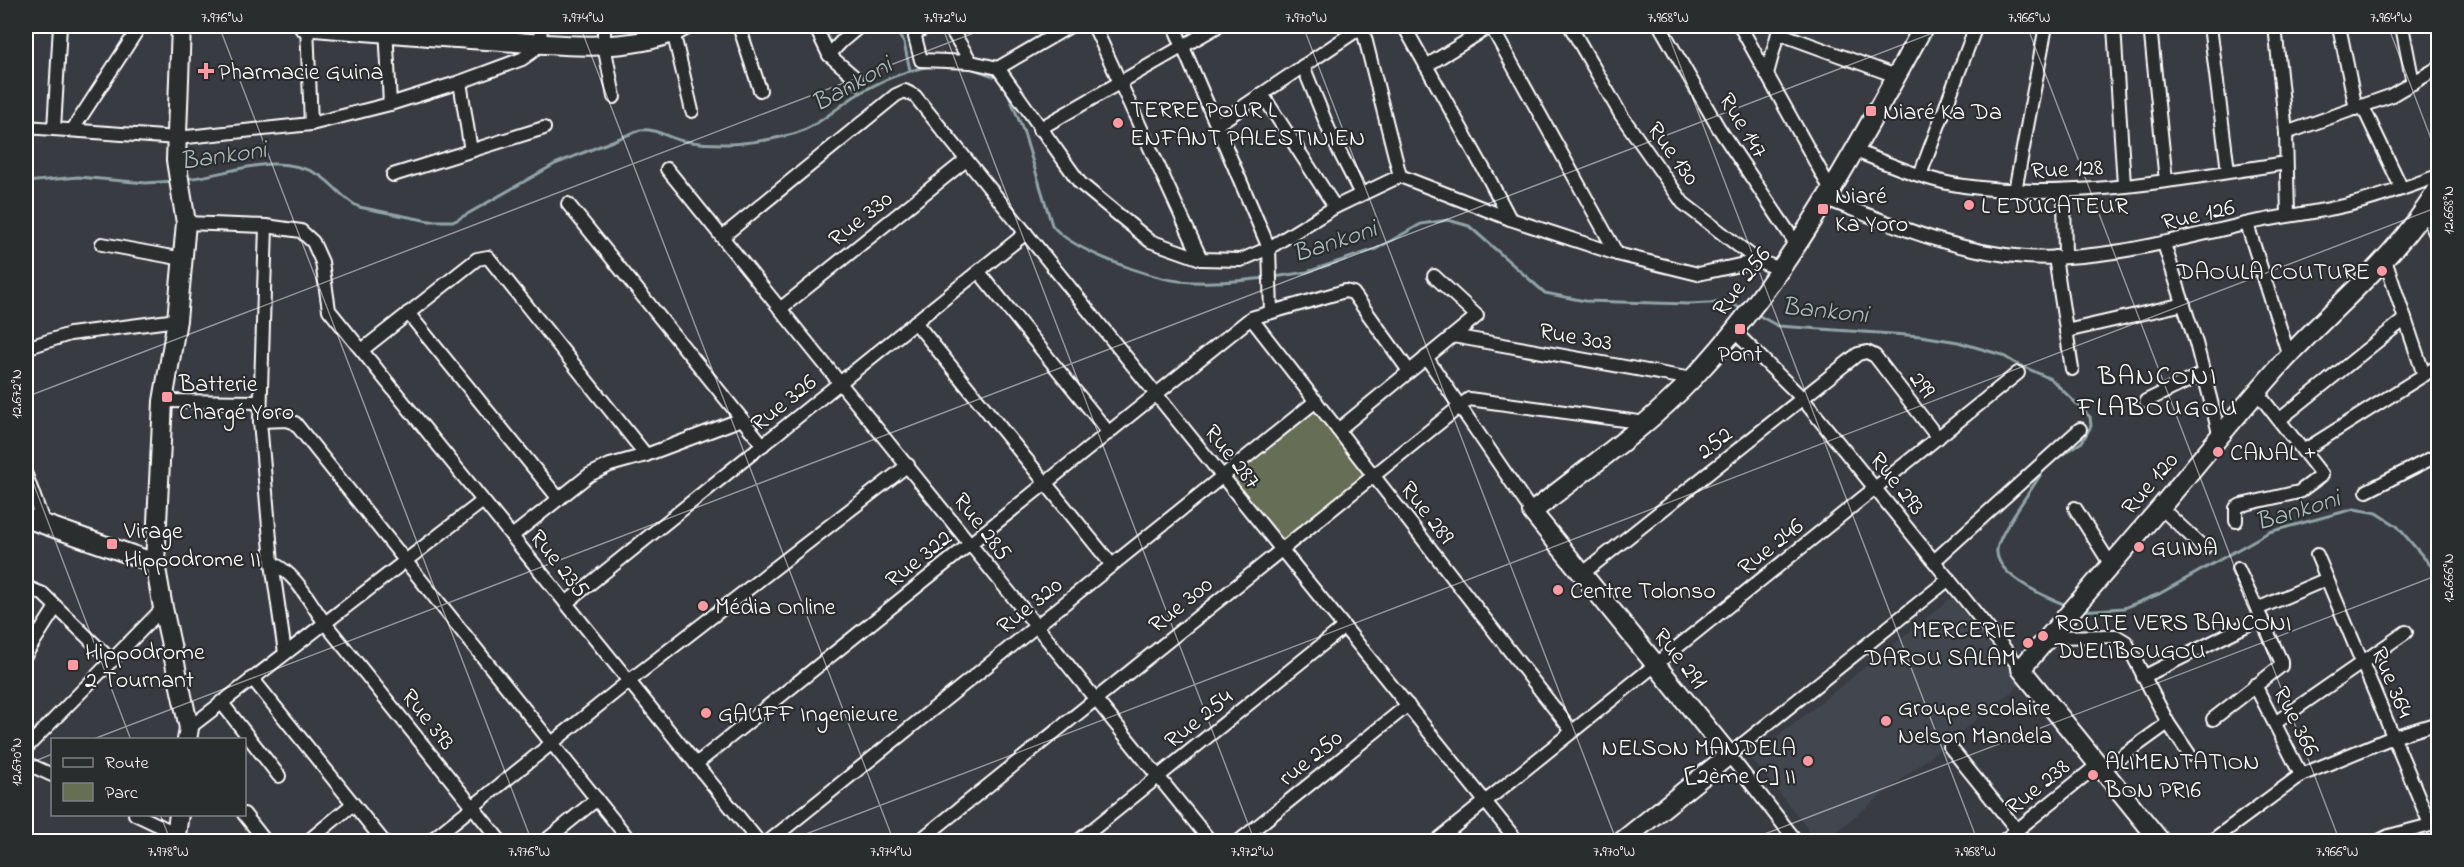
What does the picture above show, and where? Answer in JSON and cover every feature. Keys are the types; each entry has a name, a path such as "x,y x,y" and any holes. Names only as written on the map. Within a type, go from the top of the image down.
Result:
{"street":[{"path":"54,129 60,26"},
{"path":"72,129 140,26"},
{"path":"181,26 176,160 186,223 177,320 163,401 156,563 188,734"},
{"path":"310,124 306,26 541,34 604,45 648,40 677,28 692,111"},
{"path":"604,26 604,45 614,98"},
{"path":"740,26 760,90"},
{"path":"814,26 829,56 857,79"},
{"path":"829,56 860,26"},
{"path":"928,26 917,32 915,37 921,60 971,62 998,68 1070,26"},
{"path":"949,26 971,62"},
{"path":"1094,26 1201,259"},
{"path":"1174,26 1269,248 1271,307"},
{"path":"1040,129 1218,26"},
{"path":"1216,125 1363,26 1400,176"},
{"path":"1404,26 1510,219"},
{"path":"1426,66 1491,26 1617,254"},
{"name":"Rue 130","path":"1570,26 1621,115 1683,202 1758,261 1781,269"},
{"name":"Rue 147","path":"1660,26 1718,127 1797,245"},
{"path":"1740,26 1829,194"},
{"name":"Rue 256","path":"1532,512 1646,423 1692,379 1736,327 1781,269 1829,194 1924,26"},
{"path":"1920,175 1976,26"},
{"path":"2015,191 2046,26"},
{"path":"2114,26 2124,185"},
{"path":"2150,26 2166,181"},
{"path":"2210,26 2228,171"},
{"path":"2275,26 2286,133 2288,215"},
{"path":"2339,26 2359,108 2402,189"},
{"path":"2402,26 2413,83"},
{"path":"385,29 390,104"},
{"path":"1767,74 1778,29 1896,76"},
{"path":"26,126 177,138 310,124 390,104 522,59 532,52 541,34"},
{"path":"1303,66 1331,135 1361,194"},
{"path":"998,68 1080,183 1150,241 1201,259 1240,260 1269,248 1335,207 1400,176 1510,219 1617,254 1698,274 1758,261"},
{"path":"2286,133 2390,96 2438,69"},
{"path":"460,82 471,151"},
{"name":"Rue 287","path":"722,237 896,94 905,91 915,96 1518,842"},
{"path":"1262,94 1335,207"},
{"path":"393,175 544,128"},
{"name":"Rue 128","path":"1855,151 1920,175 1962,186 2015,191 2064,191 2166,181 2286,163"},
{"name":"Rue 330","path":"780,309 966,160"},
{"name":"Rue 285","path":"667,169 1211,842"},
{"name":"Rue 126","path":"1829,194 1920,236 1971,249 2025,257 2060,257 2164,244 2288,215 2352,205 2439,176"},
{"name":"Rue 120","path":"2021,669 2289,356 2385,260 2425,211 2439,189"},
{"path":"2064,191 2060,257 2066,331 2072,369"},
{"path":"568,204 763,445"},
{"path":"2425,211 2439,240"},
{"path":"186,223 266,226 260,421 272,562 285,653"},
{"path":"2247,224 2289,356"},
{"name":"Rue 235","path":"266,226 301,231 313,242 322,262 329,310 759,842"},
{"name":"Rue 326","path":"566,603 1026,233"},
{"path":"102,244 183,259"},
{"path":"2164,244 2184,304 2220,436"},
{"path":"362,350 477,259 488,257 646,455"},
{"path":"2385,260 2424,375"},
{"path":"978,272 1109,433"},
{"path":"1338,430 1477,316 1434,276"},
{"path":"1251,318 1271,307 1345,291 1353,292 1409,371"},
{"path":"2066,331 2184,304"},
{"path":"408,313 559,499"},
{"name":"Rue 322","path":"696,764 1251,318"},
{"name":"Rue 289","path":"1251,318 1572,731"},
{"path":"2279,420 2405,319"},
{"path":"26,348 70,334 177,320"},
{"path":"915,322 1112,565"},
{"name":"Rue 293","path":"1736,327 1802,398 2021,669"},
{"name":"Rue 303","path":"1453,336 1692,379"},
{"name":"252","path":"1582,574 1858,354 1867,352 1875,356"},
{"name":"299","path":"1875,356 1938,438"},
{"name":"Rue 291","path":"1426,357 1466,403 1532,512 1797,842"},
{"path":"2302,451 2439,366"},
{"name":"Rue 246","path":"1435,842 2018,373"},
{"path":"2146,401 2204,374"},
{"path":"2236,521 2236,508 2241,505 2299,492 2322,475 2257,392"},
{"path":"163,401 260,402"},
{"name":"Rue 320","path":"768,842 1316,401"},
{"path":"1466,403 1646,423"},
{"name":"Rue 300","path":"918,842 1466,403"},
{"path":"512,536 589,475 610,465 646,455 742,419"},
{"path":"260,421 292,420 295,423 631,842"},
{"path":"1934,561 2080,429"},
{"path":"2367,491 2439,455"},
{"path":"429,842 629,681 908,465"},
{"path":"26,475 44,524"},
{"path":"188,734 221,702 483,501"},
{"path":"2075,508 2110,566"},
{"path":"2161,508 2204,548"},
{"path":"26,518 156,563"},
{"name":"Rue 364","path":"2317,555 2393,737 2434,824"},
{"name":"Rue 393","path":"272,562 286,569 324,623 501,842"},
{"path":"2214,719 2281,666 2238,569"},
{"path":"1621,842 1949,579"},
{"path":"2143,677 2327,579"},
{"path":"26,587 43,594 112,661"},
{"path":"26,654 56,607"},
{"path":"26,748 163,608"},
{"name":"Rue 254","path":"1077,842 1344,627"},
{"path":"2275,723 2406,632"},
{"path":"2048,637 2116,636 2126,642 2168,723 2189,754"},
{"path":"2021,669 2161,842"},
{"path":"252,678 384,842"},
{"name":"Rue 366","path":"2255,685 2301,775"},
{"path":"221,702 279,776"},
{"name":"rue 250","path":"1238,842 1408,705"},
{"name":"Rue 238","path":"2002,842 2101,767 2168,723"},
{"path":"2210,842 2301,775 2393,737 2439,723"},
{"path":"1950,747 2017,830"},
{"path":"26,763 51,776"},
{"path":"544,842 597,799"},
{"path":"307,842 353,804"},
{"path":"138,816 178,839 179,816"},
{"path":"246,816 266,842"},
{"path":"2378,842 2389,836 2434,824"}],"shaded area":[{"name":"Groupe scolaire Nelson Mandela","path":"1952,598 2021,684 1824,841 1815,841 1751,758"}],"green space":[{"path":"1316,401 1374,476 1282,550 1222,476"}],"waterway":[{"path":"893,26 904,43 910,70"},
{"path":"827,60 861,93"},
{"name":"Bankoni","path":"185,179 252,166 286,165 319,175 359,207 429,221 455,221 555,164 640,130 652,130 677,140 711,144 738,144 793,134 810,127 855,96 883,81 912,70 932,66"},
{"name":"Bankoni","path":"971,68 999,78"},
{"name":"Bankoni","path":"1006,88 1023,130 1052,225 1061,234 1111,261 1166,279 1212,282 1267,278"},
{"name":"Bankoni","path":"26,182 78,177 146,183 173,181"},
{"name":"Bankoni","path":"1274,277 1307,272 1376,249 1421,224 1448,220 1469,226 1545,293 1585,301 1689,304 1727,302 1744,309"},
{"name":"Bankoni","path":"1756,314 1778,326 1921,336 1958,342 2002,355 2051,379 2090,417 2091,426 2082,442 2054,460"},
{"name":"Bankoni","path":"2045,468 2004,531 1997,549 1998,559 2004,568 2023,584 2066,605"},
{"name":"Bankoni","path":"2081,611 2124,608 2159,594 2269,532 2354,509 2377,513 2397,526 2438,574"}],"place":[{"name":"Pharmacie Guina","path":"206,71"},
{"name":"Niaré Ka Da","path":"1871,111"},
{"name":"TERRE POUR L ENFANT PALESTINIEN","path":"1118,123"},
{"name":"L EDUCATEUR","path":"1969,205"},
{"name":"Niaré Ka Yoro","path":"1823,209"},
{"name":"DAOULA COUTURE","path":"2382,271"},
{"name":"Pont","path":"1740,329"},
{"name":"Batterie Chargé Yoro","path":"167,397"},
{"name":"CANAL +","path":"2218,452"},
{"name":"Virage Hippodrome II","path":"112,544"},
{"name":"GUINA","path":"2139,547"},
{"name":"Centre Tolonso","path":"1558,590"},
{"name":"Média Online","path":"703,606"},
{"name":"ROUTE VERS BANCONI DJELIBOUGOU","path":"2043,636"},
{"name":"MERCERIE DAROU SALAM","path":"2028,643"},
{"name":"Hippodrome 2 Tournant","path":"73,665"},
{"name":"GAUFF Ingenieure","path":"706,713"},
{"name":"Groupe scolaire Nelson Mandela","path":"1886,721"},
{"name":"NELSON MANDELA [2ème C] II","path":"1808,761"},
{"name":"ALIMENTATION BON PRI6","path":"2093,775"}],"district":[{"name":"BANCONI FLABOUGOU","path":"2158,390"}]}
